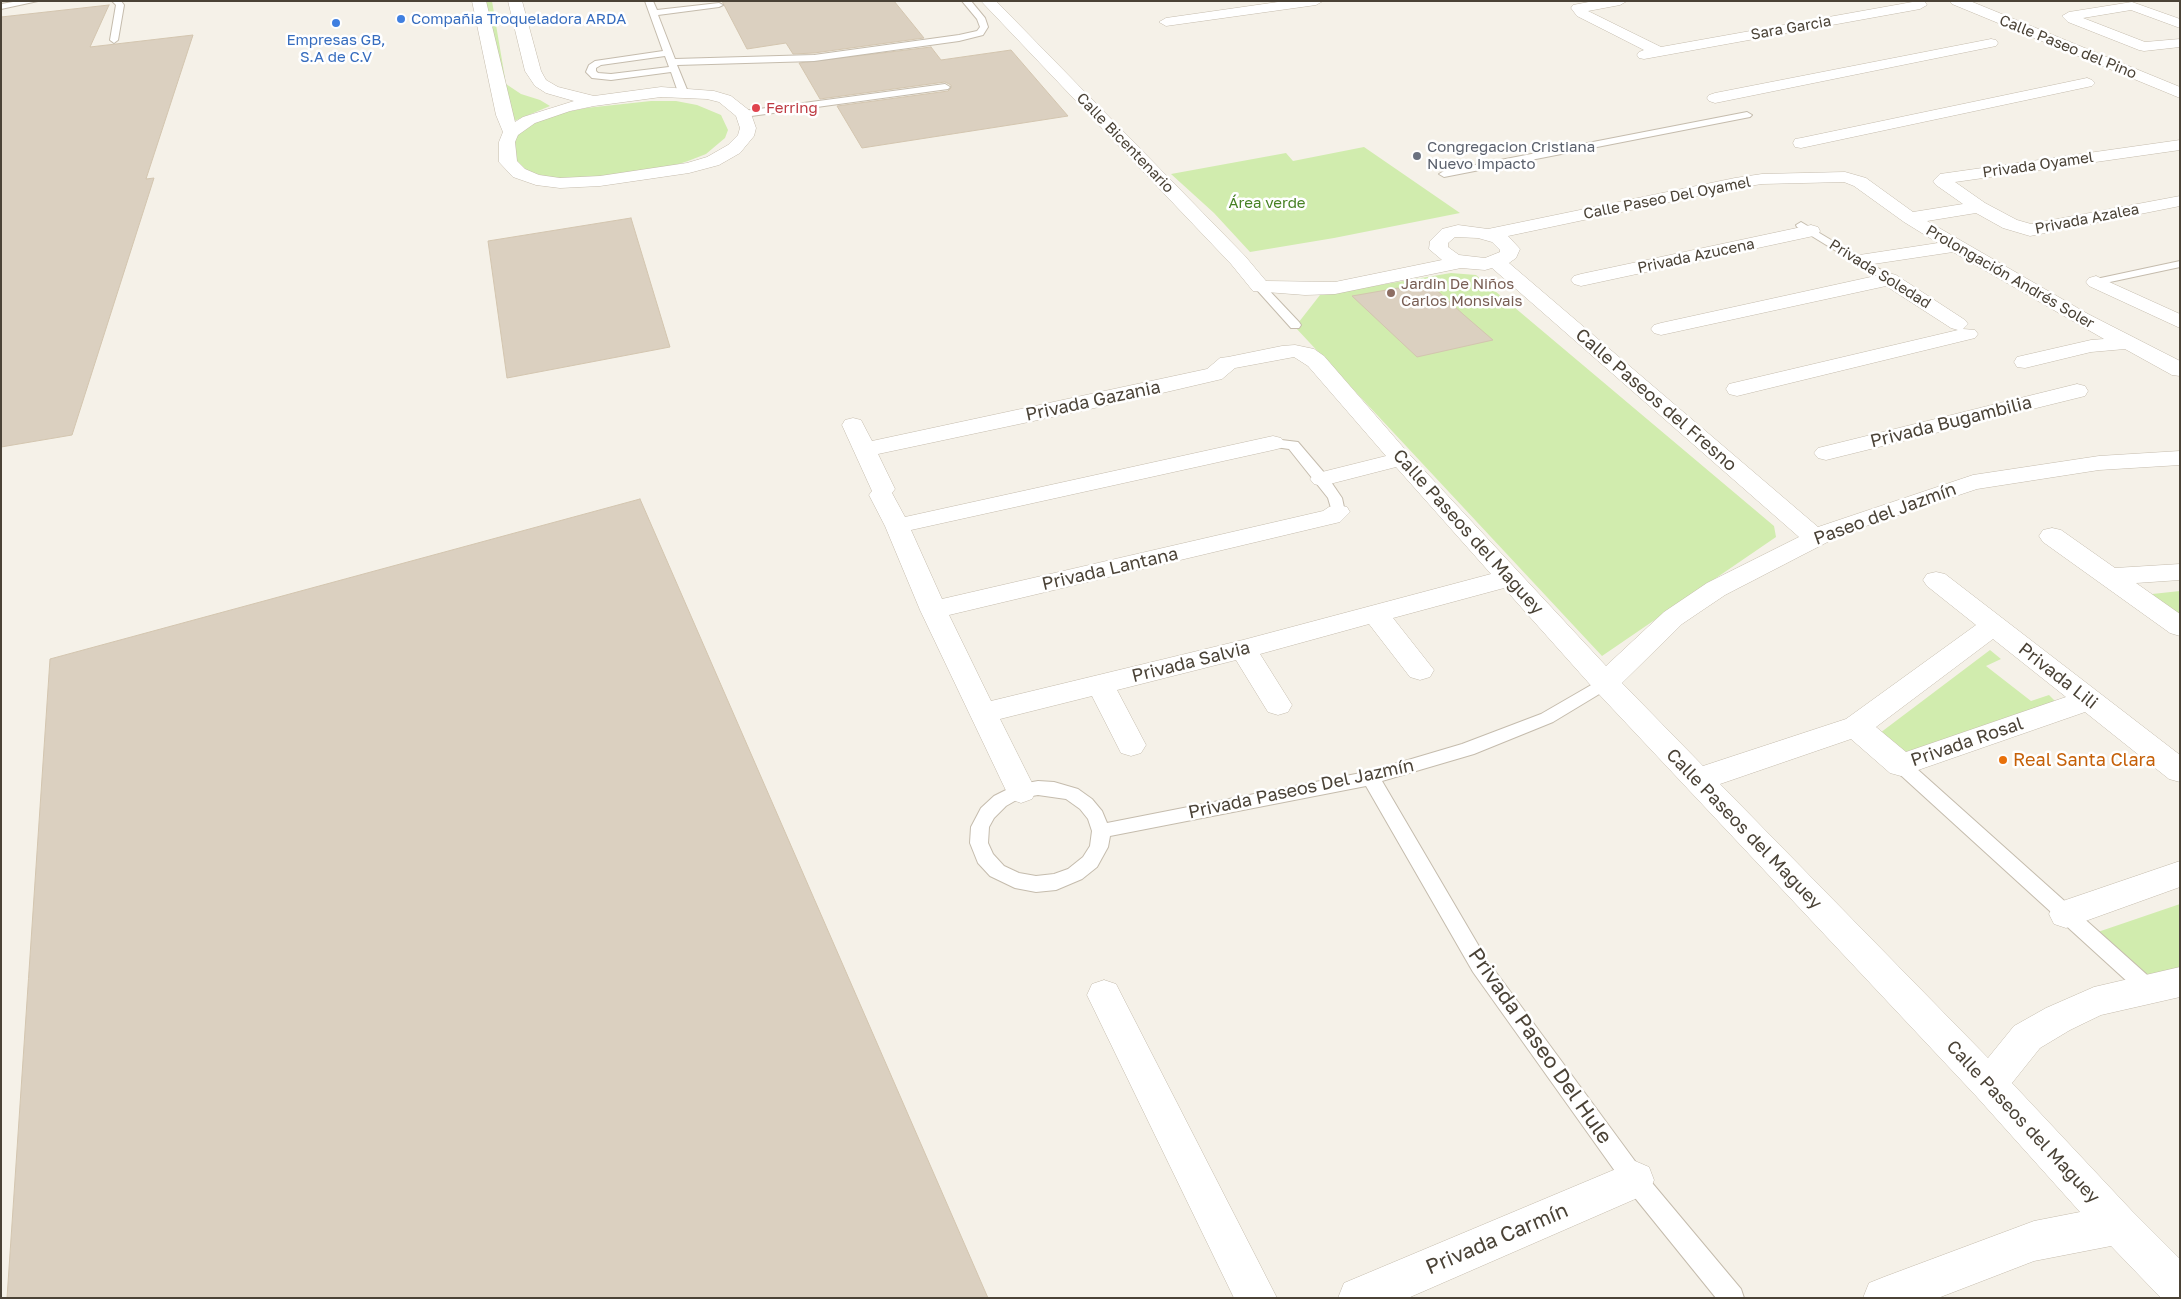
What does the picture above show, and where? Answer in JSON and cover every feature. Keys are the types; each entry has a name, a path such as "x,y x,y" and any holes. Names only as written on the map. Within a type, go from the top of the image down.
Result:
{"street":[{"path":"479,1 504,115 511,132"},
{"path":"515,1 533,71 540,83 552,90 594,101"},
{"name":"Calle Bicentenario","path":"988,1 1155,165 1260,287"},
{"path":"1166,22 1316,1"},
{"name":"Sara Garcia","path":"1620,1 1578,8 1651,53 1919,3"},
{"name":"Calle Paseo del Pino","path":"1957,1 2180,93"},
{"path":"2180,24 2132,6 2069,16 2129,42 2149,48 2180,43"},
{"path":"2076,50 2129,42"},
{"path":"1715,98 1992,43"},
{"path":"1801,144 2087,83"},
{"path":"661,92 708,94 725,99 744,114 748,128 746,136 734,149 713,160 689,168 600,181 560,182 536,180 519,173 508,162 507,142 511,132 530,120 548,113 594,101 661,92"},
{"name":"Privada Oyamel","path":"1978,207 1944,184 1942,179 2180,145"},
{"name":"Prolongación Andrés Soler","path":"1845,177 1860,182 1910,218 1956,246 2126,343 2180,370"},
{"name":"Calle Paseo Del Oyamel","path":"1490,234 1735,183 1762,180 1845,177"},
{"name":"Privada Azalea","path":"1978,207 2010,224 2030,230 2180,201"},
{"path":"1910,218 1978,207"},
{"name":"Privada Azucena","path":"1581,280 1806,228"},
{"path":"1260,287 1334,288 1461,262 1496,262 1504,259 1509,254 1510,249 1500,238 1490,234 1469,231 1449,233 1439,241 1439,249 1444,255 1461,262"},
{"path":"1860,260 1956,246"},
{"path":"1238,260 1282,274 1309,276 1439,249"},
{"name":"Calle Paseos del Fresno","path":"1496,262 1816,538"},
{"path":"1661,329 1889,279"},
{"name":"Privada Soledad","path":"1737,389 1963,329 1889,279"},
{"path":"2096,282 2180,322"},
{"path":"2081,318 2134,301"},
{"path":"2025,362 2091,346 2126,343"},
{"name":"Privada Gazania","path":"864,450 1214,374 1228,363 1282,352 1295,351 1306,354 1316,361"},
{"name":"Calle Paseos del Maguey","path":"1316,361 1401,459 1605,683 1989,1084 2118,1225 2178,1283"},
{"name":"Privada Bugambilia","path":"1826,453 2077,391"},
{"path":"853,425 933,610 1021,791"},
{"name":"Privada Lantana","path":"897,526 1273,442"},
{"name":"Paseo del Jazmín","path":"1605,683 1680,613 1716,589 1836,528 1973,482 2099,463 2180,458"},
{"path":"1322,479 1401,459"},
{"name":"Privada Lantana","path":"933,610 1321,519 1338,512"},
{"path":"2052,536 2180,627"},
{"path":"2108,577 2180,572"},
{"name":"Privada Salvia","path":"983,713 1243,649 1375,612 1509,578"},
{"name":"Privada Lili","path":"1936,580 2180,771"},
{"path":"1375,612 1420,670"},
{"path":"1697,780 1856,726 1994,625"},
{"path":"1243,649 1278,704"},
{"path":"1100,685 1132,745"},
{"name":"Privada Rosal","path":"1856,726 1901,765 2089,700"},
{"path":"2066,914 2180,874"},
{"path":"1989,1084 2027,1037 2094,1002 2164,985"},
{"path":"1104,995 1256,1298"},
{"name":"Privada Carmín","path":"1359,1298 1635,1180"},
{"path":"1884,1298 2034,1241 2118,1225"}],"lane":[{"path":"1,7 34,1"},
{"path":"114,40 120,6 116,1"},
{"path":"649,1 683,92"},
{"path":"671,61 611,77 596,76 591,72 592,67 598,63 671,61 814,58 959,38 980,33 984,27 981,18 966,1"},
{"path":"652,13 719,5"},
{"path":"744,114 945,87"},
{"path":"1444,174 1747,115"},
{"name":"Privada Soledad","path":"1806,228 1889,279"},
{"path":"2096,282 2180,264"},
{"path":"1260,287 1295,325"},
{"name":"Privada Lantana","path":"1273,442 1293,445 1322,479 1335,498 1338,512"},
{"name":"Privada Paseos Del Jazmín","path":"1101,831 1371,778 1468,749 1547,718 1605,683"},
{"path":"1901,765 2066,914 2164,985"},
{"name":"Privada Paseo Del Hule","path":"1371,778 1480,966 1635,1180 1732,1298"},
{"path":"1038,788 1054,789 1072,794 1086,804 1096,816 1101,831 1099,847 1090,862 1075,874 1056,882 1036,884 1015,880 998,871 985,858 979,843 980,827 987,813 1000,801 1021,791 1038,788"}],"green space":[{"path":"479,1 492,1 506,84 521,94 540,100 550,106 512,122"},
{"path":"651,101 676,101 697,105 721,115 728,130 725,138 706,154 688,161 670,167 611,177 555,179 525,171 506,153 521,129 533,123 561,113 586,108"},
{"name":"Área verde","path":"1364,147 1460,213 1334,238 1250,252 1214,213 1171,174 1286,153 1293,161"},
{"path":"1451,273 1476,275 1774,526 1776,537 1602,656 1295,327 1320,295"},
{"path":"2180,591 2180,620 2143,595"},
{"path":"1990,650 2001,659 1986,666 2031,701 2049,695 2058,704 1905,760 1876,736"},
{"path":"2180,904 2180,976 2145,983 2092,934"}],"building":[{"path":"722,1 894,1 924,38 814,53 793,54 786,43 747,49"},
{"path":"109,5 90,47 193,35 146,179 154,178 72,435 1,447 1,17"},
{"path":"931,47 941,60 1011,50 1068,116 862,148 837,106 948,91 951,85 945,82 820,99 799,63"},
{"path":"631,218 670,347 507,378 488,241"},
{"path":"1432,286 1493,340 1417,357 1352,296 1398,288 1402,291"},
{"path":"640,499 988,1298 7,1298 50,659"}],"place":[{"name":"Compañia Troqueladora ARDA","path":"401,19"},
{"name":"Empresas GB, S.A de C.V","path":"336,23"},
{"name":"Ferring","path":"756,108"},
{"name":"Congregacion Cristiana Nuevo Impacto","path":"1417,156"},
{"name":"Jardin De Niños Carlos Monsivais","path":"1391,293"},
{"name":"Real Santa Clara","path":"2003,760"}]}
